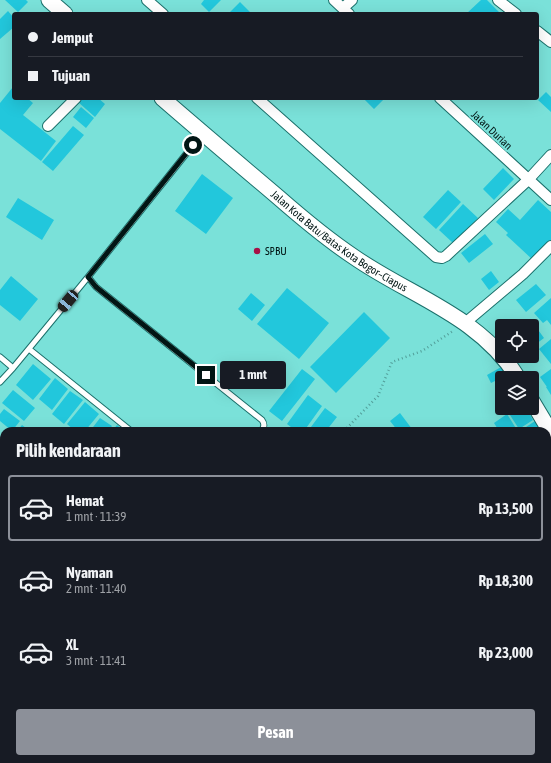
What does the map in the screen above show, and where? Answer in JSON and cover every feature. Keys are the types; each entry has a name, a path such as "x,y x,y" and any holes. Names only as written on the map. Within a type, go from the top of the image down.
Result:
{"main road":[{"path":"49,0 63,12"},
{"name":"Jalan Kota Batu/Batas Kota Bogor–Ciapus","path":"164,100 316,229 354,258 435,303 465,323 490,343 514,371"},
{"path":"539,413 547,427"}],"street":[{"path":"147,0 161,12"},
{"path":"334,0 346,11 352,0"},
{"path":"498,0 513,12"},
{"path":"539,33 551,42"},
{"path":"48,126 74,100"},
{"path":"259,100 436,257 442,258 446,256 528,180 551,155"},
{"name":"Jalan Durian","path":"442,100 551,200"},
{"path":"465,323 523,274 551,246"}],"lane":[{"path":"0,382 88,277 202,133"},
{"path":"88,277 96,287 262,420 263,427"},
{"path":"28,349 127,427"},
{"path":"0,357 13,368"}],"path":[{"path":"348,427 378,396 392,362 422,351 465,323"}],"building":[{"path":"5,0 26,0 28,2 18,12"},
{"path":"204,0 221,0 209,12 201,4"},
{"path":"481,0 487,0 499,12 468,12"},
{"path":"240,2 250,12 230,12"},
{"path":"8,11 12,16 12,29 0,39 0,19"},
{"path":"12,88 12,100 29,100 33,103 23,115 56,141 41,161 0,129 0,103"},
{"path":"546,92 551,97 551,112 538,100"},
{"path":"80,100 100,100 105,104 95,117 78,102"},
{"path":"365,100 383,100 374,109"},
{"path":"81,107 94,118 86,128 73,117"},
{"path":"73,126 84,135 53,171 42,162"},
{"path":"503,168 514,179 494,200 483,189"},
{"path":"202,174 233,198 206,234 175,211"},
{"path":"448,190 461,202 436,229 423,217"},
{"path":"18,198 54,220 42,240 6,217"},
{"path":"538,200 551,212 551,240 533,260 506,235 508,233 496,222 508,209 520,220"},
{"path":"463,204 478,218 453,243 439,230"},
{"path":"485,234 493,244 469,263 461,253"},
{"path":"491,271 499,282 489,290 481,279"},
{"path":"11,276 38,299 20,321 0,305 0,290"},
{"path":"536,284 546,295 526,312 516,300"},
{"path":"287,288 329,323 299,359 257,324"},
{"path":"251,293 265,305 252,321 238,309"},
{"path":"551,298 551,325 547,320 543,323 534,313"},
{"path":"364,312 390,338 336,393 310,367"},
{"path":"539,331 544,338 539,342"},
{"path":"551,339 551,364 539,349"},
{"path":"33,364 51,379 33,400 16,385"},
{"path":"503,366 505,371 495,371 495,381 491,383 487,375"},
{"path":"302,369 315,379 282,421 269,411"},
{"path":"551,369 551,384 547,387 540,377"},
{"path":"55,378 68,389 52,410 39,399"},
{"path":"551,384 551,395 546,387"},
{"path":"13,390 35,408 24,421 2,403"},
{"path":"70,391 83,400 64,424 52,414"},
{"path":"308,395 322,406 307,427 291,427 287,424"},
{"path":"85,402 99,414 88,427 70,427 67,424"},
{"path":"325,408 337,417 329,427 311,427"},
{"path":"4,409 20,421 15,427 7,427 0,421 0,414"},
{"path":"400,413 410,427 395,427 390,421"},
{"path":"508,415 515,427 496,427 494,423"},
{"path":"510,415 530,415 533,420 522,427 518,427"},
{"path":"100,418 112,426 111,427 93,427"},
{"path":"535,421 539,427 526,427"}],"place":[{"name":"SPBU","path":"257,251"}],"route":[{"path":"193,145 88,277 96,287 206,375"}]}
